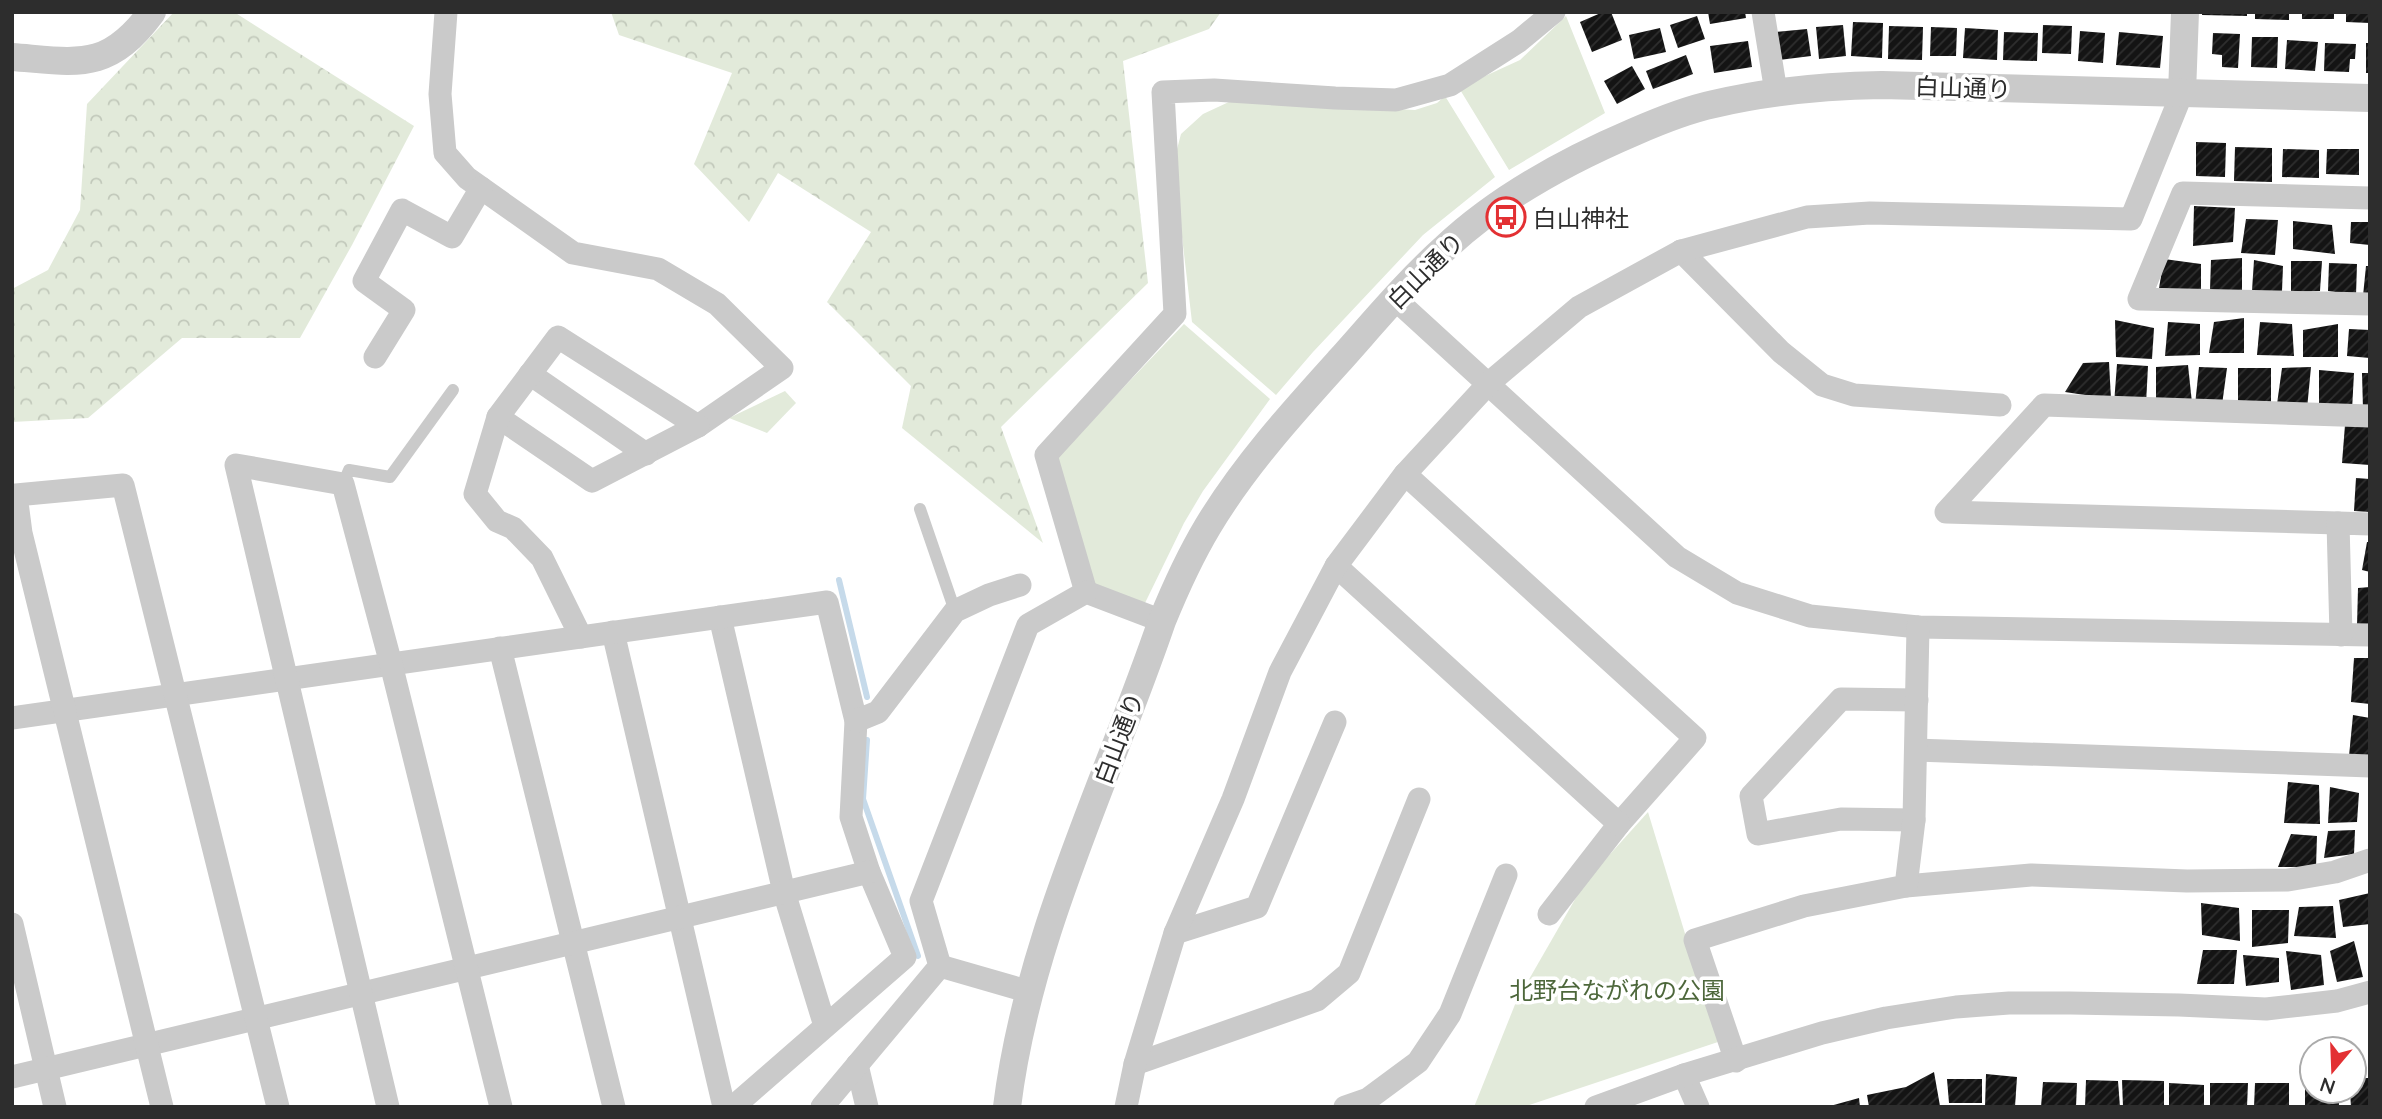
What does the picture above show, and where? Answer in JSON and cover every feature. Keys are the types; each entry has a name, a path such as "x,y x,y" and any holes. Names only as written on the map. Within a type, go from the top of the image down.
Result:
{"street":[{"path":"12,57 81,62 105,55 131,37 152,12"},
{"path":"446,12 440,94 445,153 467,178 573,253 658,269 717,304 782,368 698,426 592,481 499,417"},
{"path":"1086,592 1046,455 1175,314 1164,92 1214,90 1396,100 1450,85 1519,41 1553,12"},
{"path":"1763,12 1776,92"},
{"path":"1126,1107 1135,1064 1175,933 1233,799 1280,672 1336,566 1405,474 1489,383 1579,307 1681,251 1807,217 1870,213 2131,219 2182,93 2185,12"},
{"name":"白山通り","path":"1007,1107 1017,1042 1061,889 1162,621 1176,587 1208,526 1250,464 1312,390 1443,248 1469,227 1515,193 1614,141 1660,121 1711,104 1776,92 1832,86 1882,85 2370,98"},
{"path":"375,357 404,310 364,281 402,210 452,237 481,188"},
{"path":"2370,198 2183,193 2139,299 2370,304"},
{"path":"1681,251 1781,352 1822,385 1854,395 2000,405"},
{"path":"1395,299 1677,556 1737,593 1810,616 1918,627 2370,635"},
{"path":"581,637 542,558 513,528 497,521 475,494 499,417 558,337 698,426"},
{"path":"530,374 646,454"},
{"path":"2370,416 2044,405 1946,512 2370,524"},
{"path":"388,1107 236,466 343,484 391,664 501,1107"},
{"path":"1405,474 1695,738 1619,824 1549,914"},
{"path":"162,1107 21,533 16,495 123,485 278,1107"},
{"path":"2338,523 2342,635"},
{"path":"1336,566 1619,824"},
{"path":"856,721 878,712 955,611 1020,584"},
{"path":"1086,592 1162,621"},
{"path":"940,966 921,901 1028,625 1086,592"},
{"path":"12,718 827,602 856,721 851,817 869,872 905,957 733,1107"},
{"path":"720,617 784,892 825,1026"},
{"path":"1906,886 1914,820 1918,627"},
{"path":"613,632 724,1107"},
{"path":"500,648 614,1107"},
{"path":"1914,820 1841,819 1758,834 1751,796 1842,699 1917,700"},
{"path":"1175,933 1257,907 1335,722"},
{"path":"1916,750 2370,766"},
{"path":"1135,1064 1317,1000 1349,973 1419,799"},
{"path":"1736,1061 1695,940 1804,906 1906,886 2031,875 2187,881 2288,880 2335,872 2370,860"},
{"path":"12,1077 869,872"},
{"path":"1345,1107 1368,1099 1418,1062 1450,1014 1506,875"},
{"path":"12,924 55,1107"},
{"path":"940,966 1030,992"},
{"path":"822,1107 940,966"},
{"path":"1596,1107 1684,1075 1822,1033 1886,1018 1956,1007 2008,1003 2070,1003 2266,1009 2337,1001 2370,992"},
{"path":"857,1065 867,1107"},
{"path":"1684,1075 1698,1107"}],"lane":[{"path":"343,484 349,470 390,477 453,390"},
{"path":"920,509 955,611"}],"green space":[{"path":"174,12 234,12 414,126 300,338 182,338 88,418 12,422 12,289 48,270 80,210 87,104"},
{"path":"611,12 1221,12 1209,29 1123,61 1148,283 1001,427 1043,543 902,428 911,386 827,302 871,232 778,173 749,222 694,164 732,73 619,35"},
{"path":"1566,16 1605,113 1509,170 1459,88 1520,60"},
{"path":"1445,96 1495,177 1423,235 1276,395 1192,322 1175,177 1176,153 1181,134 1203,114 1231,101 1415,110 1437,103"},
{"path":"1184,324 1270,399 1203,491 1184,523 1145,603 1093,588 1056,458"},
{"path":"785,391 796,403 767,433 729,418"},
{"name":"北野台ながれの公園","path":"1648,812 1718,1042 1523,1107 1474,1107 1516,1002 1585,882"}],"building":[{"path":"1603,12 1611,12 1622,40 1592,52 1580,22"},
{"path":"1708,12 1745,12 1746,18 1710,24"},
{"path":"2202,12 2247,12 2247,16 2202,15"},
{"path":"2255,12 2289,12 2289,20 2255,19"},
{"path":"2302,12 2334,12 2334,19 2302,19"},
{"path":"2346,12 2370,12 2370,23 2346,22"},
{"path":"1697,16 1705,39 1678,48 1670,25"},
{"path":"1853,22 1883,23 1882,58 1851,56"},
{"path":"1843,25 1846,56 1819,59 1816,27"},
{"path":"2043,25 2072,26 2071,54 2042,53"},
{"path":"1889,26 1923,27 1922,60 1888,59"},
{"path":"1931,27 1957,28 1956,56 1930,56"},
{"path":"1660,28 1666,52 1634,59 1629,35"},
{"path":"1965,28 1998,30 1997,60 1963,58"},
{"path":"1807,29 1811,56 1779,60 1776,32"},
{"path":"2080,31 2105,33 2103,63 2078,61"},
{"path":"2004,32 2038,33 2037,61 2003,60"},
{"path":"2119,32 2163,36 2160,68 2116,65"},
{"path":"2213,33 2240,34 2238,68 2222,67 2222,55 2212,54"},
{"path":"2252,37 2278,37 2277,68 2251,67"},
{"path":"2287,40 2318,42 2315,71 2285,69"},
{"path":"1748,41 1752,67 1714,73 1710,46"},
{"path":"2325,43 2356,44 2355,59 2350,59 2349,72 2324,71"},
{"path":"2366,43 2370,43 2370,73 2366,73"},
{"path":"1686,55 1693,74 1653,89 1646,71"},
{"path":"1632,66 1645,89 1617,104 1604,81"},
{"path":"2196,142 2226,143 2225,177 2196,176"},
{"path":"2235,147 2272,148 2272,182 2234,181"},
{"path":"2283,149 2319,150 2319,178 2282,177"},
{"path":"2327,149 2359,149 2359,175 2326,174"},
{"path":"2194,206 2235,208 2233,242 2193,246"},
{"path":"2246,219 2278,220 2275,255 2241,253"},
{"path":"2293,221 2332,225 2335,254 2293,249"},
{"path":"2351,222 2370,222 2370,245 2350,243"},
{"path":"2242,258 2242,290 2210,290 2211,260"},
{"path":"2164,259 2201,264 2201,292 2159,288"},
{"path":"2254,260 2283,266 2282,291 2252,291"},
{"path":"2291,261 2322,261 2320,291 2291,292"},
{"path":"2329,263 2357,264 2356,295 2328,291"},
{"path":"2366,266 2370,266 2370,296 2363,296"},
{"path":"2244,318 2244,353 2209,353 2214,322"},
{"path":"2115,320 2154,328 2152,359 2116,357"},
{"path":"2168,322 2200,324 2200,355 2165,356"},
{"path":"2260,322 2292,324 2294,356 2257,355"},
{"path":"2338,324 2338,357 2303,357 2303,330"},
{"path":"2349,329 2370,330 2370,358 2347,356"},
{"path":"2109,362 2111,399 2065,392 2083,363"},
{"path":"2117,364 2148,366 2146,404 2114,404"},
{"path":"2188,365 2192,403 2156,400 2156,367"},
{"path":"2199,367 2227,368 2222,405 2195,405"},
{"path":"2311,367 2307,409 2277,404 2282,368"},
{"path":"2238,368 2271,368 2271,409 2238,409"},
{"path":"2319,370 2354,373 2352,410 2319,407"},
{"path":"2362,373 2370,373 2370,409 2363,409"},
{"path":"2345,425 2370,427 2370,465 2342,463"},
{"path":"2356,478 2370,479 2370,512 2354,511"},
{"path":"2367,542 2370,542 2370,572 2362,570"},
{"path":"2370,587 2370,627 2357,626 2358,588"},
{"path":"2354,658 2370,658 2370,704 2351,702"},
{"path":"2353,715 2370,718 2370,756 2349,756"},
{"path":"2288,782 2319,785 2320,824 2284,823"},
{"path":"2330,787 2359,793 2357,822 2328,823"},
{"path":"2355,830 2354,854 2324,858 2328,831"},
{"path":"2291,834 2317,836 2316,867 2278,867"},
{"path":"2370,893 2370,924 2343,927 2339,900"},
{"path":"2201,903 2239,908 2240,941 2202,935"},
{"path":"2333,906 2336,938 2294,936 2299,907"},
{"path":"2252,910 2289,910 2288,943 2252,947"},
{"path":"2354,941 2363,977 2337,982 2330,951"},
{"path":"2203,950 2237,950 2234,984 2197,984"},
{"path":"2286,951 2321,955 2324,985 2291,990"},
{"path":"2243,955 2279,958 2279,982 2246,986"},
{"path":"1934,1072 1940,1106 1869,1107 1867,1095 1906,1087"},
{"path":"1986,1074 2017,1077 2015,1107 1985,1107"},
{"path":"2370,1078 2370,1107 2351,1107 2368,1105"},
{"path":"1947,1079 1982,1079 1982,1103 1949,1103"},
{"path":"2086,1080 2118,1081 2120,1107 2085,1107"},
{"path":"2122,1080 2164,1081 2164,1107 2123,1107"},
{"path":"2043,1082 2077,1083 2076,1107 2041,1107"},
{"path":"2169,1083 2204,1085 2204,1107 2169,1107"},
{"path":"2210,1083 2248,1083 2247,1107 2210,1107"},
{"path":"2255,1083 2289,1083 2289,1107 2254,1107"},
{"path":"1859,1098 1860,1107 1830,1107 1830,1106"},
{"path":"2305,1105 2339,1105 2339,1107"}],"waterway":[{"path":"839,580 867,697"},
{"path":"867,740 863,799 918,956"}],"place":[{"name":"白山神社","path":"1506,217"}]}
